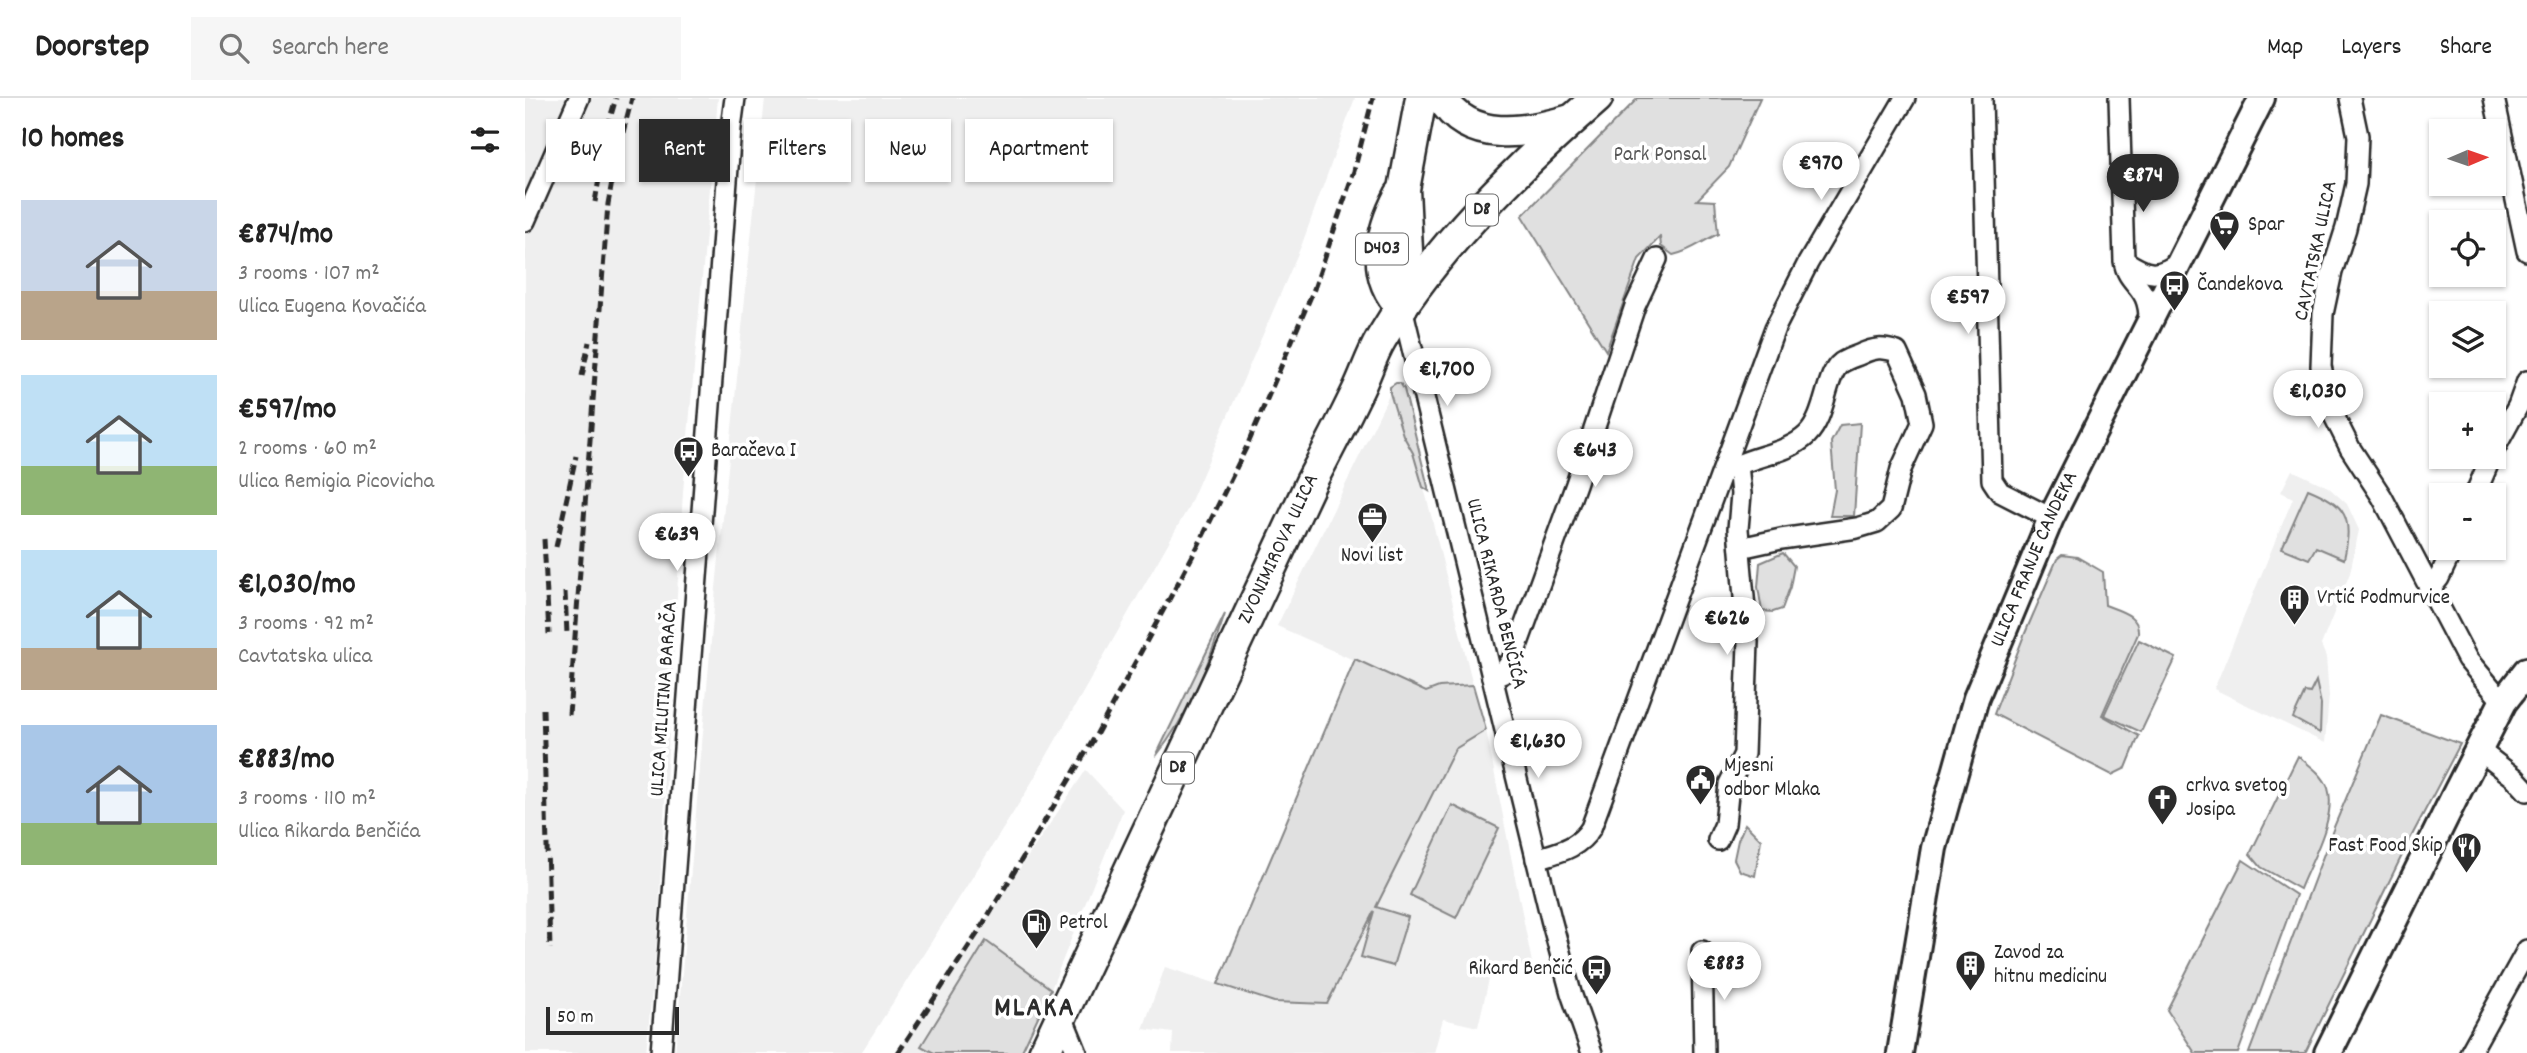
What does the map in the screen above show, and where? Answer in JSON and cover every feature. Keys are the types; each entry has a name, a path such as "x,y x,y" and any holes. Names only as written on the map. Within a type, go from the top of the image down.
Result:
{"main road":[{"name":"D403","path":"1402,307 1389,293 1381,268 1381,258 1389,219 1404,189 1421,98"},
{"path":"1442,98 1462,121 1474,127 1500,132 1531,130 1571,120"},
{"name":"ZVONIMIROVA ULICA","path":"1044,1053 1306,494 1357,393 1370,359 1402,307 1447,249 1511,179 1597,98"},
{"path":"2328,1053 2503,702 2527,671"}],"street":[{"path":"525,221 579,98"},
{"name":"ULICA MILUTINA BARAČA","path":"661,1053 735,98"},
{"path":"1536,859 1573,847 1580,843 1591,828 1732,462 1775,328 1808,263 1905,98"},
{"path":"1983,98 1992,480 2000,492 2051,517"},
{"path":"2119,98 2124,261 2129,274 2146,296 2150,322"},
{"name":"ULICA FRANJE ČANDEKA","path":"1900,1053 1928,874 1976,698 2051,517 2262,98"},
{"name":"CAVTATSKA ULICA","path":"2350,98 2358,136 2356,184 2327,294 2321,349 2322,366 2335,418 2350,448 2382,497 2467,659 2503,702"},
{"path":"2494,98 2527,251"},
{"path":"1492,677 1502,674 1512,660 1576,484 1635,306 1657,260"},
{"path":"2124,261 2139,270 2156,274 2166,272 2180,262"},
{"name":"ULICA RIKARDA BENČIĆA","path":"1402,307 1536,859 1571,993 1592,1053"},
{"path":"1732,462 1786,448 1810,432 1823,410 1833,373 1840,364 1872,348 1896,352 1916,394 1922,423 1902,469 1891,509 1877,522 1857,528 1740,548"},
{"path":"2506,428 2527,381"},
{"path":"1718,840 1725,824 1729,784 1744,754 1748,642 1738,529 1741,494 1732,462"},
{"path":"2431,588 2447,560"},
{"path":"2479,750 2515,778 2527,792"},
{"path":"2470,1053 2527,950"},
{"path":"1702,951 1704,1053"},
{"path":"1062,1016 1077,1053"}],"shaded area":[{"path":"525,98 718,98 716,119 639,119 639,182 711,182 683,492 657,938 646,1053 525,1053"},
{"path":"765,98 1355,98 1302,244 1187,510 1025,794 861,1053 675,1053 713,618 757,182 851,182 851,119 763,119"},
{"name":"Novi list","path":"1390,393 1427,499 1473,685 1439,687 1426,692 1277,626"},
{"path":"2292,470 2328,487 2347,504 2359,530 2350,573 2321,645 2326,657 2329,696 2325,743 2214,689 2293,498 2281,492"},
{"path":"1486,730 1533,968 1493,962 1478,1027 1443,1019 1434,1053 1172,1053 1173,1033 1143,1029 1165,967 1274,1002 1327,1003 1455,749"},
{"path":"1086,770 1123,810 1051,989 1021,1053 896,1053"}],"green space":[{"name":"Park Ponsal","path":"1638,98 1760,98 1729,167 1697,200 1715,201 1718,234 1673,255 1661,246 1660,237 1639,259 1606,351 1522,216"},
{"path":"1400,383 1404,389 1429,491 1423,487 1390,393 1390,387"},
{"path":"1860,423 1854,516 1830,516 1835,490 1831,442 1840,425"},
{"path":"2308,489 2331,501 2344,515 2348,533 2344,559 2316,547 2309,559 2282,548"},
{"path":"1783,553 1794,566 1790,587 1782,609 1762,611 1758,587 1760,563"},
{"path":"2062,555 2077,557 2103,572 2105,605 2128,615 2138,628 2138,634 2102,715 2139,736 2126,768 2112,775 1994,714 2023,638 2057,559"},
{"path":"1225,614 1205,670 1188,706 1156,756"},
{"path":"2139,640 2176,658 2141,732 2104,715"},
{"path":"1355,659 1426,692 1439,687 1473,685 1486,730 1455,749 1376,907 1408,917 1393,966 1361,957 1374,911 1327,1004 1274,1002 1218,984"},
{"path":"2316,681 2321,704 2320,733 2293,718 2305,692 2310,693"},
{"path":"2381,715 2460,744 2305,1053 2249,1053 2334,827"},
{"path":"2298,756 2323,778 2330,800 2326,825 2300,889 2261,867 2250,854"},
{"path":"1452,805 1499,828 1456,918 1410,895"},
{"path":"1745,824 1761,840 1755,876 1740,871 1734,859"},
{"path":"2243,860 2296,895 2238,1053 2195,1053 2167,1010"},
{"path":"986,941 1051,989 1021,1053 934,1053 921,1046"}],"railway":[{"path":"595,202 609,122 616,98"},
{"path":"569,715 608,204 616,159 632,98"},
{"path":"898,1053 977,934 1095,737 1199,544 1247,446 1314,289 1354,171 1373,98"},
{"path":"582,376 589,342"},
{"path":"556,547 576,456"},
{"path":"544,539 549,634"},
{"path":"565,592 567,634"},
{"path":"543,709 550,949"}],"place":[{"name":"Spar","path":"2225,253"},
{"name":"Čandekova","path":"2174,313"},
{"name":"Baračeva I","path":"688,479"},
{"name":"Novi list","path":"1372,544"},
{"name":"Vrtić Podmurvice","path":"2294,626"},
{"name":"Mjesni odbor Mlaka","path":"1701,806"},
{"name":"crkva svetog Josipa","path":"2163,826"},
{"name":"Fast Food Skip","path":"2466,874"},
{"name":"Petrol","path":"1036,951"},
{"name":"Zavod za hitnu medicinu","path":"1971,993"},
{"name":"Rikard Benčić","path":"1596,997"}],"district":[{"name":"MLAKA","path":"1035,1010"}]}
